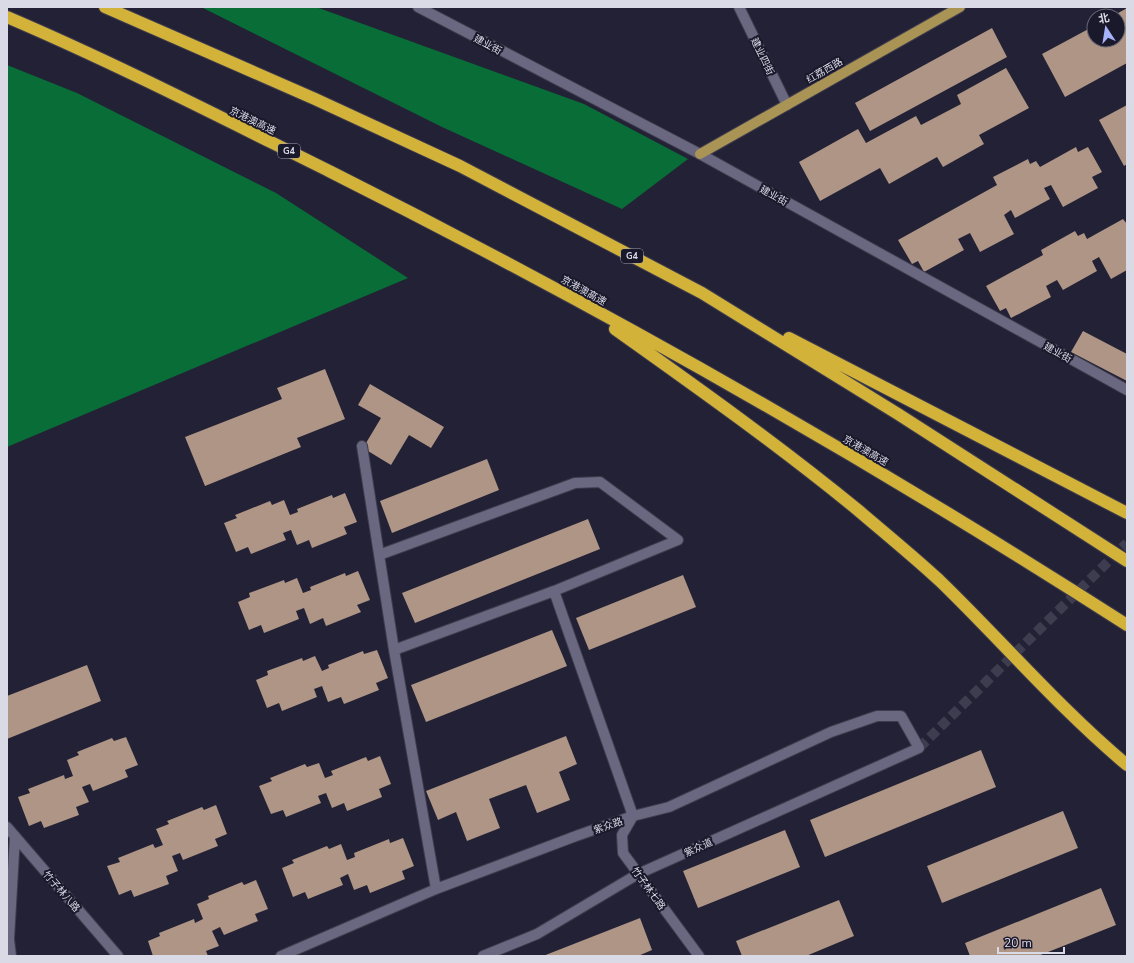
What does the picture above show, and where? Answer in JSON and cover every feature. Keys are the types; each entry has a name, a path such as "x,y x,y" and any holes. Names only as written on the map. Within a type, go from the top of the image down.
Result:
{"highway":[{"name":"G4","path":"106,7 315,99 460,166 702,293 898,414 1127,561"},
{"name":"京港澳高速","path":"7,17 70,44 239,126 422,218 567,294 739,390 905,486 1127,625"},
{"path":"702,293 1127,513"},
{"path":"567,294 730,410 827,485 879,528 938,579 1071,714 1127,765"}],"main road":[{"name":"红荔西路","path":"700,154 960,7"}],"street":[{"name":"建业街","path":"418,7 700,154 1127,390"},
{"name":"建业四街","path":"739,7 787,105"},
{"path":"362,446 394,650 436,889"},
{"path":"379,555 575,484 600,482 678,540 554,590 394,650"},
{"path":"554,590 633,816"},
{"name":"紫众路","path":"282,956 436,889 576,836 633,816 669,806 831,732 877,716 901,716 919,748"},
{"name":"紫众道","path":"483,956 537,934 638,874 919,748"},
{"name":"竹子林七路","path":"633,816 622,835 623,853 699,956"},
{"name":"竹子林八路","path":"7,827 118,956"},
{"path":"11,956 9,939 15,836"}],"green space":[{"path":"201,7 316,7 584,104 688,159 622,209 442,127"},
{"path":"7,65 77,93 276,193 408,278 7,447"}],"building":[{"path":"1126,9 1127,63 1065,97 1042,54 1086,30 1086,48 1126,48"},
{"path":"992,28 1007,57 870,131 855,103"},
{"path":"1006,68 1029,108 979,135 984,144 943,167 937,157 889,184 880,168 820,201 799,162 858,129 866,143 916,116 921,125 961,104 957,95"},
{"path":"1127,105 1127,164 1124,166 1099,120"},
{"path":"1076,147 1078,152 1088,147 1102,172 1092,177 1098,188 1063,207 1051,185 1044,188 1050,199 1015,218 1011,210 1004,215 1014,234 980,252 970,233 958,239 964,250 924,272 918,261 912,264 898,240 997,185 993,177 1028,159 1030,164 1036,161 1040,167"},
{"path":"1123,219 1127,224 1127,270 1111,279 1099,257 1092,261 1097,271 1063,290 1057,280 1046,286 1051,297 1011,318 1006,308 1000,311 986,286 1043,255 1041,250 1075,231 1078,236 1084,233 1087,239"},
{"path":"1083,331 1127,354 1127,381 1071,352"},
{"path":"325,369 345,419 297,438 301,447 205,486 185,437 282,399 277,388"},
{"path":"370,384 444,427 431,448 409,435 391,465 363,448 381,418 358,405"},
{"path":"487,459 499,490 392,533 380,501"},
{"path":"345,493 357,522 344,527 347,534 312,548 309,540 297,545 291,530 283,533 286,540 251,554 248,547 236,552 224,523 237,518 235,515 270,501 272,505 284,500 290,515 298,512 297,509 332,495 333,498"},
{"path":"588,519 600,549 415,623 402,593"},
{"path":"358,571 370,600 357,605 361,612 326,626 323,618 310,624 304,608 296,611 299,619 264,633 261,625 249,630 238,602 250,597 249,593 284,580 285,583 297,578 303,593 311,590 310,587 345,573 346,576"},
{"path":"683,575 696,607 589,650 576,618"},
{"path":"552,630 567,666 426,722 411,685"},
{"path":"377,650 388,678 376,683 379,690 344,704 341,697 328,702 322,686 314,689 317,697 282,711 279,703 267,708 256,680 268,675 267,671 302,658 303,661 315,656 322,671 329,668 328,665 363,651 364,654"},
{"path":"87,665 101,701 7,739 7,696"},
{"path":"566,736 577,764 559,772 570,800 537,813 526,785 489,799 500,828 467,841 456,812 438,820 426,791"},
{"path":"126,737 138,765 125,770 128,777 93,791 90,784 82,787 89,802 76,807 79,815 44,828 41,821 29,826 18,797 30,793 28,789 64,775 65,779 73,776 67,760 79,755 77,752 112,738 114,741"},
{"path":"981,750 996,787 825,857 810,820"},
{"path":"380,756 391,784 379,789 382,797 347,811 344,803 332,808 326,793 318,796 321,803 286,817 283,810 271,814 259,786 272,781 270,778 305,764 307,767 319,763 325,778 333,775 331,771 366,757 368,761"},
{"path":"216,805 227,834 215,839 218,846 183,860 180,853 172,856 178,871 166,876 169,884 134,897 131,890 119,895 107,866 120,862 118,858 153,844 155,848 163,845 156,829 169,824 167,821 202,807 204,810"},
{"path":"1063,811 1078,848 942,903 927,866"},
{"path":"785,830 800,867 698,908 683,871"},
{"path":"403,838 414,866 402,871 405,879 370,893 367,885 354,890 348,874 340,878 343,885 308,899 305,892 293,897 282,868 294,863 292,860 327,846 329,849 341,844 347,860 355,857 354,853 389,839 390,843"},
{"path":"256,880 268,909 255,914 258,921 224,935 220,927 212,931 219,946 206,951 208,956 153,956 148,941 160,936 159,933 194,919 195,923 203,919 197,904 209,899 208,896 242,882 244,885"},
{"path":"1101,888 1116,925 1038,956 970,956 965,943"},
{"path":"839,900 854,936 806,956 742,956 736,941"},
{"path":"640,918 652,950 638,956 543,956"}],"tunnel":[{"path":"919,748 1127,543"}]}
